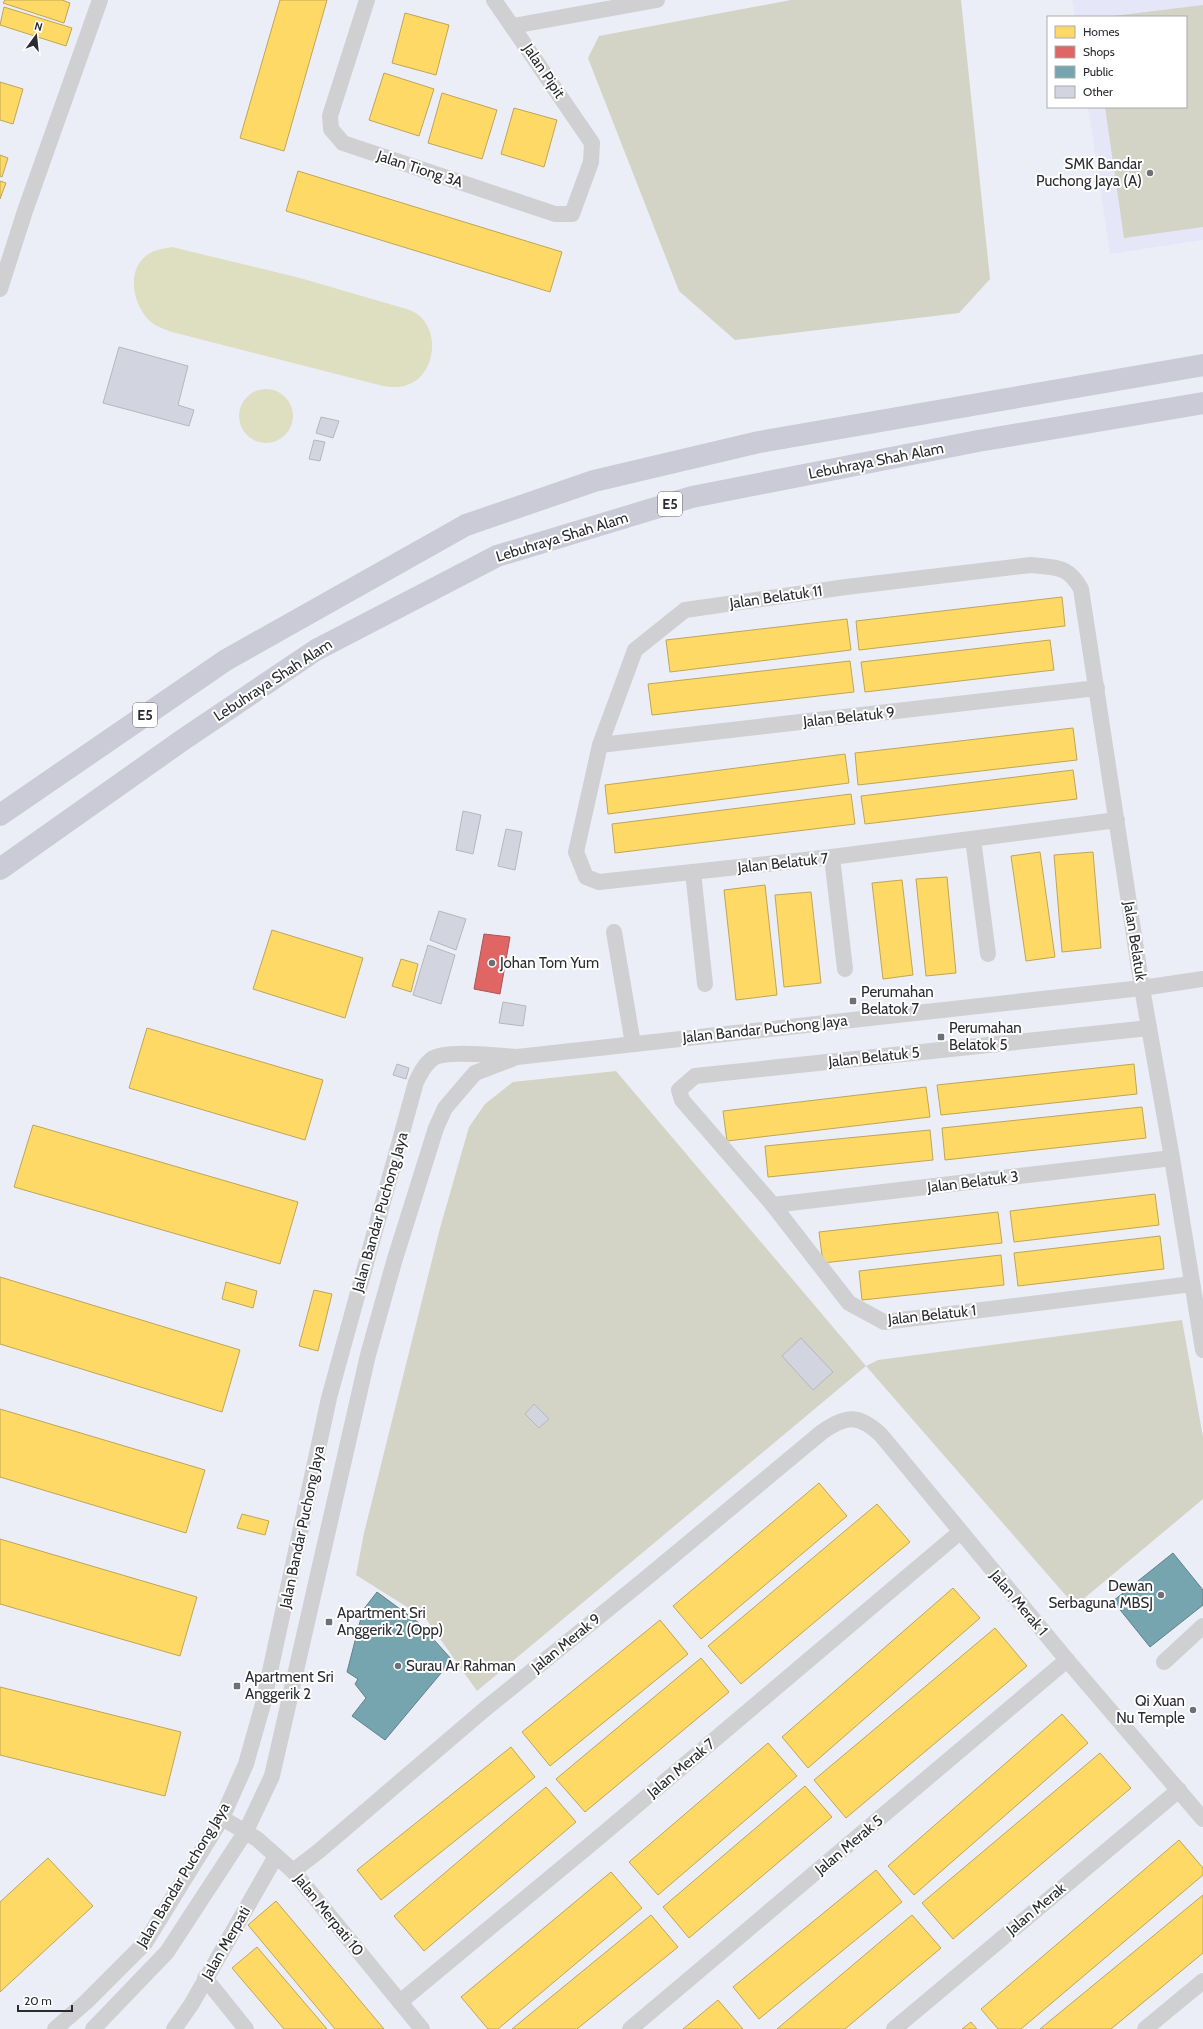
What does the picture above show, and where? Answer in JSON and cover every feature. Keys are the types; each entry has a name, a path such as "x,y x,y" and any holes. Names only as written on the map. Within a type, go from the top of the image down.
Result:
{"highway":[{"name":"E5","path":"0,815 226,660 466,525 594,481 759,442 1203,365"},
{"name":"Lebuhraya Shah Alam","path":"0,870 184,739 316,650 497,556 692,497 978,441 1203,403"}],"street":[{"path":"0,289 100,0"},
{"name":"Jalan Tiong 3A","path":"367,0 330,116 331,129 343,143 555,214 572,214 591,162 592,143"},
{"name":"Jalan Pipit","path":"494,0 592,143"},
{"path":"512,26 656,0"},
{"name":"Jalan Belatuk","path":"1031,565 1062,569 1075,577 1081,589 1142,988 1172,1158 1203,1350"},
{"name":"Jalan Belatuk 11","path":"600,745 635,650 684,610 846,587 1031,565"},
{"name":"Jalan Belatuk 9","path":"600,745 1097,688"},
{"name":"Jalan Belatuk 7","path":"600,745 576,852 586,876 599,882 832,857 1116,820"},
{"path":"973,839 988,954"},
{"path":"832,857 846,969"},
{"path":"693,872 705,984"},
{"path":"614,932 633,1044"},
{"name":"Jalan Bandar Puchong Jaya","path":"55,2029 86,2002 145,1943 222,1818 246,1764 263,1704 329,1398 416,1082 423,1068 432,1059 444,1054 517,1057 1142,988 1203,979"},
{"name":"Jalan Belatuk 5","path":"695,1076 1149,1028"},
{"name":"Jalan Bandar Puchong Jaya","path":"93,2029 167,1952 246,1831 272,1776 368,1355 394,1262 436,1128 445,1108 475,1073 517,1057"},
{"name":"Jalan Belatuk 1","path":"695,1076 680,1090 682,1100 773,1205 849,1303 884,1322 1192,1284"},
{"name":"Jalan Belatuk 3","path":"773,1205 1172,1158"},
{"name":"Jalan Merak 1","path":"822,1432 845,1419 858,1420 870,1425 881,1435 1067,1660 1203,1819"},
{"name":"Jalan Merak 9","path":"293,1871 319,1851 485,1709 650,1576 822,1432"},
{"name":"Jalan Merak 7","path":"400,2002 591,1844 960,1532"},
{"path":"1164,1662 1203,1626"},
{"name":"Jalan Merak 5","path":"630,2029 1067,1660"},
{"name":"Jalan Merak","path":"894,2029 1179,1790"},
{"name":"Jalan Merpati 10","path":"222,1818 246,1831 293,1871 422,2029"},
{"name":"Jalan Merpati","path":"174,2029 191,2005 205,1978 276,1856"},
{"path":"205,1978 246,2029"},
{"path":"1145,2029 1203,1981"}],"shaded area":[{"path":"791,0 961,0 990,279 959,313 735,340 679,291 588,58 599,36"},
{"name":"SMK Bandar Puchong Jaya (A)","path":"1072,0 1203,0 1203,240 1110,254 1088,108 1187,108 1187,16 1075,16"},
{"name":"SMK Bandar Puchong Jaya (A)","path":"1203,5 1203,227 1124,238 1105,108 1187,108 1187,16 1113,16"},
{"path":"172,247 300,278 410,310 422,318 432,339 431,358 427,367 416,381 407,385 398,387 383,386 161,328 148,320 141,309 134,290 135,272 145,256 154,251"},
{"path":"261,389 271,389 281,393 289,401 293,411 293,421 289,431 281,439 271,443 261,443 251,439 243,431 239,421 239,411 243,401 251,393"},
{"path":"616,1071 866,1366 477,1691 426,1619 356,1575 364,1533 440,1228 469,1127 485,1104 513,1082"},
{"path":"1182,1320 1203,1437 1203,1499 1075,1606 866,1366 878,1360"}],"building: Homes":[{"path":"5,0 62,0 70,3 64,23 3,3"},
{"path":"280,0 327,0 284,151 240,138"},
{"path":"4,7 72,28 66,46 0,25"},
{"path":"405,13 449,25 436,75 392,63"},
{"path":"384,73 434,89 419,136 369,120"},
{"path":"0,82 23,89 13,124 0,120"},
{"path":"442,93 497,110 482,159 428,143"},
{"path":"514,108 557,120 544,167 501,154"},
{"path":"0,155 8,158 2,177 0,176"},
{"path":"298,171 562,252 550,292 286,211"},
{"path":"0,181 6,183 0,199"},
{"path":"1062,597 1065,626 859,650 856,621"},
{"path":"847,619 851,650 670,672 666,640"},
{"path":"1050,640 1054,670 865,692 861,662"},
{"path":"850,661 854,692 652,715 648,684"},
{"path":"1073,728 1077,760 858,785 855,753"},
{"path":"845,754 849,783 608,814 605,785"},
{"path":"1073,770 1077,799 865,824 861,796"},
{"path":"851,794 855,824 615,853 612,824"},
{"path":"1040,852 1055,957 1026,961 1011,856"},
{"path":"1093,852 1101,948 1062,952 1054,855"},
{"path":"947,877 956,973 926,976 916,879"},
{"path":"902,880 913,975 883,979 872,883"},
{"path":"765,885 777,995 736,1000 724,890"},
{"path":"811,892 821,983 784,987 775,895"},
{"path":"272,930 363,958 345,1018 253,989"},
{"path":"401,959 418,964 411,992 392,986"},
{"path":"147,1028 323,1080 305,1140 129,1088"},
{"path":"1134,1064 1137,1094 941,1115 937,1085"},
{"path":"926,1087 930,1117 727,1141 723,1111"},
{"path":"1142,1107 1146,1138 945,1160 942,1128"},
{"path":"33,1125 298,1202 280,1264 14,1187"},
{"path":"930,1130 933,1160 768,1177 765,1146"},
{"path":"1155,1194 1159,1225 1014,1242 1010,1211"},
{"path":"998,1212 1002,1243 823,1263 819,1232"},
{"path":"1160,1236 1164,1269 1018,1286 1014,1253"},
{"path":"1001,1255 1004,1285 862,1300 859,1271"},
{"path":"0,1277 240,1350 222,1412 0,1344"},
{"path":"226,1282 257,1291 253,1308 222,1299"},
{"path":"314,1290 332,1294 318,1351 299,1346"},
{"path":"0,1409 205,1470 186,1533 0,1477"},
{"path":"819,1483 847,1516 701,1639 673,1606"},
{"path":"877,1504 910,1542 741,1684 708,1646"},
{"path":"242,1514 269,1521 265,1535 237,1528"},
{"path":"0,1539 197,1597 180,1656 0,1604"},
{"path":"953,1588 980,1618 808,1768 782,1737"},
{"path":"660,1620 688,1654 550,1766 522,1732"},
{"path":"995,1628 1027,1666 846,1818 814,1780"},
{"path":"701,1658 729,1692 585,1812 556,1779"},
{"path":"0,1687 181,1732 165,1796 0,1755"},
{"path":"1062,1714 1088,1743 914,1895 888,1866"},
{"path":"768,1743 797,1776 658,1895 629,1862"},
{"path":"511,1747 535,1777 381,1900 357,1870"},
{"path":"1100,1753 1131,1788 953,1939 922,1903"},
{"path":"805,1786 832,1817 689,1938 663,1907"},
{"path":"546,1787 576,1822 424,1951 394,1916"},
{"path":"1179,1840 1203,1868 1203,1875 1021,2029 998,2029 981,2009"},
{"path":"48,1858 93,1906 0,1992 0,1902"},
{"path":"876,1870 902,1902 759,2019 733,1987"},
{"path":"611,1872 642,1908 498,2029 488,2029 461,1997"},
{"path":"1203,1895 1203,1953 1111,2029 1040,2029"},
{"path":"276,1901 384,2029 335,2029 248,1925"},
{"path":"651,1915 678,1947 577,2029 512,2029"},
{"path":"912,1915 941,1948 845,2029 777,2029"},
{"path":"257,1947 327,2029 284,2029 232,1968"},
{"path":"718,2000 743,2029 683,2029"},
{"path":"971,2022 977,2029 962,2029"}],"building: Shops":[{"name":"Johan Tom Yum","path":"484,934 510,937 500,994 474,989"}],"building: Public":[{"name":"Dewan Serbaguna MBSJ","path":"1173,1553 1203,1590 1203,1605 1150,1647 1113,1601"},
{"name":"Surau Ar Rahman","path":"377,1592 419,1623 452,1660 385,1740 352,1716 366,1698 355,1684 358,1679 347,1672 363,1610"}],"building: Other":[{"path":"119,347 188,366 178,405 194,410 189,426 103,403"},
{"path":"321,417 339,421 333,438 316,433"},
{"path":"314,440 325,442 320,461 309,459"},
{"path":"463,811 481,815 473,854 456,850"},
{"path":"506,829 522,832 515,870 498,866"},
{"path":"439,911 466,919 456,950 430,940"},
{"path":"428,945 455,955 441,1004 413,995"},
{"path":"503,1002 526,1006 523,1026 499,1023"},
{"path":"397,1064 409,1068 406,1079 393,1075"},
{"path":"801,1338 833,1372 813,1390 782,1356"},
{"path":"534,1404 549,1419 539,1428 525,1414"}],"place":[{"name":"SMK Bandar Puchong Jaya (A)","path":"1150,173"},
{"name":"Johan Tom Yum","path":"492,963"},
{"name":"Perumahan Belatok 7","path":"853,1001"},
{"name":"Perumahan Belatok 5","path":"941,1037"},
{"name":"Dewan Serbaguna MBSJ","path":"1161,1595"},
{"name":"Apartment Sri Anggerik 2 (Opp)","path":"329,1622"},
{"name":"Surau Ar Rahman","path":"398,1666"},
{"name":"Apartment Sri Anggerik 2","path":"237,1686"},
{"name":"Qi Xuan Nu Temple","path":"1193,1710"}]}
